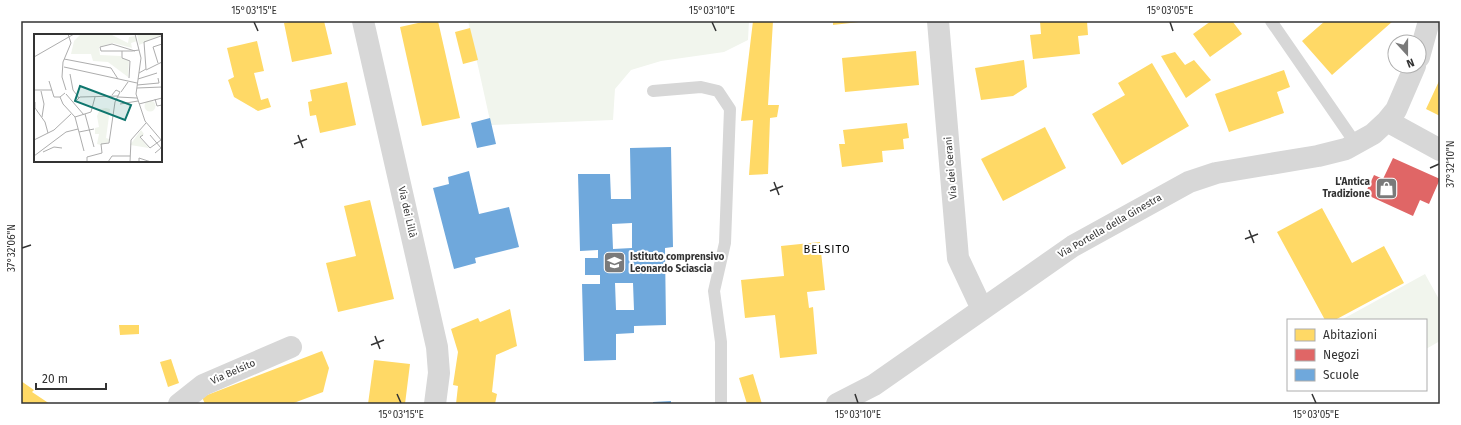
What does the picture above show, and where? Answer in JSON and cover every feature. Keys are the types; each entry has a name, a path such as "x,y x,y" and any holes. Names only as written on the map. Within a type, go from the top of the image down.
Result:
{"street":[{"name":"Via dei Lillà","path":"363,21 437,347 439,373 435,404"},
{"name":"Via dei Gerani","path":"938,21 958,258 982,310"},
{"path":"1425,34 1429,21"},
{"name":"Via Portella della Ginestra","path":"838,404 874,385 1073,246 1188,182 1216,172 1318,156 1346,149 1374,134 1396,110 1412,74"},
{"path":"1387,121 1440,150"},
{"name":"Via Belsito","path":"179,404 203,385 292,347"}],"lane":[{"path":"1271,21 1356,144"},
{"path":"653,91 701,88 718,91 730,109 725,243 714,291 721,342 721,404"}],"shaded area":[{"path":"468,21 749,21 748,40 724,52 661,61 631,70 615,89 613,120 491,125"},
{"path":"1425,274 1440,301 1440,341 1427,348 1427,319 1343,319"}],"building: Abitazioni":[{"path":"294,21 324,21 332,54 292,62 284,23"},
{"path":"427,21 438,21 460,118 422,126 400,27"},
{"path":"753,21 773,21 768,105 779,105 777,117 770,118 768,174 749,175 753,120 741,121"},
{"path":"833,21 859,21 859,22 833,25"},
{"path":"1040,21 1087,21 1088,35 1078,36 1080,54 1033,59 1030,35 1041,34"},
{"path":"1211,21 1234,21 1233,22 1242,34 1210,57 1193,34"},
{"path":"1325,21 1393,21 1332,75 1302,41"},
{"path":"470,28 478,60 463,64 455,32"},
{"path":"257,41 264,71 254,73 261,100 268,98 271,107 258,111 234,97 228,80 234,77 227,48"},
{"path":"916,51 919,85 845,92 842,58"},
{"path":"1175,52 1185,65 1194,60 1211,80 1186,98 1161,56"},
{"path":"1024,60 1027,87 1013,96 981,100 975,68"},
{"path":"1152,63 1189,126 1122,165 1092,114 1125,95 1118,83"},
{"path":"1284,70 1290,87 1277,92 1284,113 1229,132 1215,94"},
{"path":"1440,79 1440,116 1426,109"},
{"path":"347,82 356,125 320,133 316,115 310,116 308,102 312,101 310,90"},
{"path":"907,123 909,138 903,139 904,149 882,151 883,162 842,167 839,144 845,144 843,130"},
{"path":"1045,127 1066,168 1003,201 981,159"},
{"path":"370,200 394,299 338,312 326,263 356,256 344,206"},
{"path":"1322,208 1352,263 1384,246 1404,283 1337,319 1324,319 1277,232"},
{"path":"820,242 825,290 807,292 809,308 813,307 817,354 780,358 775,315 745,318 741,280 784,276 781,246"},
{"path":"510,309 517,346 496,355 492,392 497,394 495,404 456,404 458,386 453,385 458,352 451,329 478,318 480,322"},
{"path":"119,325 139,325 139,334 120,335"},
{"path":"322,351 329,368 323,392 291,404 205,404 202,397"},
{"path":"171,359 179,383 168,387 160,362"},
{"path":"374,360 410,364 405,404 368,404"},
{"path":"753,374 762,404 747,404 739,378"},
{"path":"21,381 34,390 32,392 50,404 21,404"}],"building: Negozi":[{"path":"1393,158 1440,179 1429,204 1420,200 1413,216 1365,194 1374,175 1383,179"}],"building: Scuole":[{"path":"490,118 496,144 477,148 471,123"},
{"path":"671,147 673,247 665,248 666,325 634,326 634,333 616,334 616,360 584,361 582,284 600,284 600,275 585,275 585,258 598,258 598,250 580,251 578,174 610,174 611,199 631,199 630,148","holes":["632,223 632,248 613,249 612,224","615,283 633,283 634,310 616,310"]},
{"path":"469,171 479,214 509,207 519,247 475,258 476,263 454,269 433,188 449,184 448,177"},
{"path":"671,401 671,404 653,404 653,402"}],"place":[{"name":"L'Antica Tradizione","path":"1386,188"},
{"name":"Istituto comprensivo Leonardo Sciascia","path":"614,263"}],"district":[{"name":"BELSITO","path":"827,249"}]}
